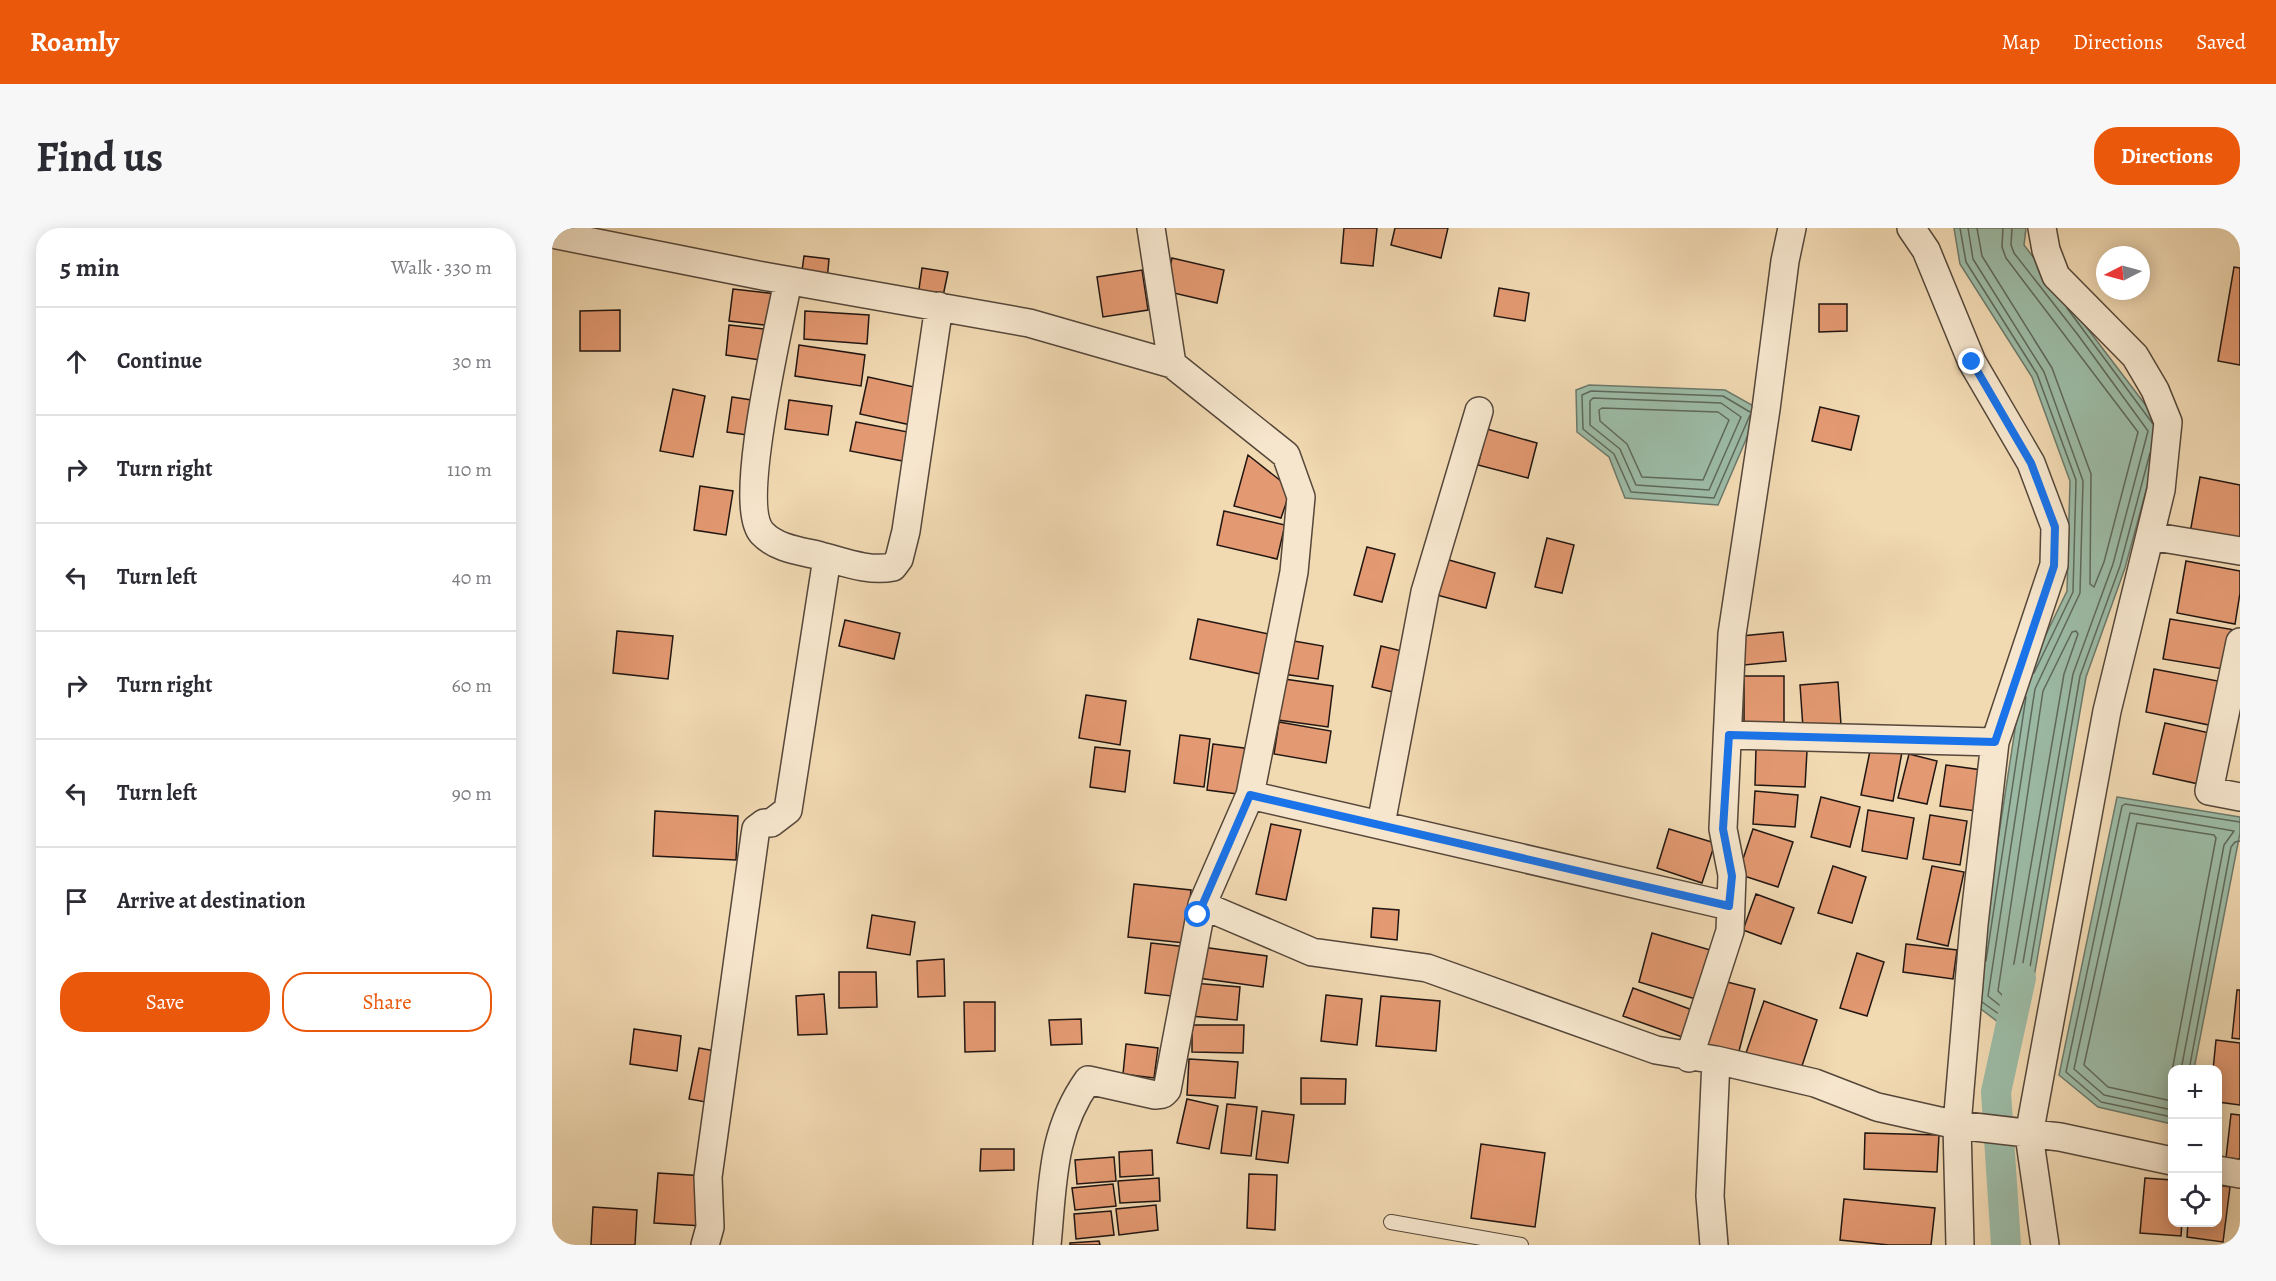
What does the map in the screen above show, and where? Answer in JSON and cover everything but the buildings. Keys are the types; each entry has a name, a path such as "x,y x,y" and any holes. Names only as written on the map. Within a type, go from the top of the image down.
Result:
{"street":[{"path":"1151,228 1172,364"},
{"path":"1714,1245 1702,1059 1730,931 1729,906 1732,876 1723,829 1735,612 1766,409 1785,261 1792,228"},
{"path":"1911,228 1926,250 1972,362 2031,463 2055,527 2054,566 1995,742 1974,924 1960,1245"},
{"path":"2042,228 2046,250 2056,276 2135,356 2155,390 2168,422 2162,490 2107,711 2029,1135 2045,1245"},
{"path":"552,234 788,281 1029,323 1172,364 1286,455 1301,496 1294,572 1250,795 1202,905 1167,1090 1163,1094 1155,1095 1088,1080 1076,1096 1060,1131 1047,1245"},
{"path":"788,281 753,473 753,513 761,532 781,546 883,569 893,567 899,559 906,531 939,306"},
{"path":"1381,824 1425,592 1479,411"},
{"path":"2150,536 2240,551"},
{"path":"705,1245 710,1227 708,1177 756,829 764,823 771,824 788,810 827,558"},
{"path":"2240,642 2231,725 2209,791 2240,797"},
{"path":"1729,735 1995,742"},
{"path":"1250,795 1729,906"},
{"path":"1202,905 1312,952 1427,968 1656,1050 1815,1083 1877,1107 1964,1126 2060,1137 2168,1160"},
{"path":"2222,1171 2240,1174"}],"lane":[{"path":"1391,1222 1521,1245"}],"water":[{"path":"1954,228 2026,228 2024,245 2163,428 2125,568 2086,677 2029,1006 2002,1025 1973,1003 2022,684 2067,591 2070,481 2032,377 1960,264"},
{"path":"1589,385 1725,390 1759,409 1718,505 1625,498 1609,457 1577,432 1576,390"},
{"path":"2117,797 2240,817 2240,833 2195,1065 2168,1065 2168,1123 2098,1107 2059,1075"}],"waterway":[{"path":"2006,1245 1996,1092 2021,978"}],"route":[{"path":"1198,915 1250,795 1729,906 1732,876 1723,829 1729,735 1995,742 2054,566 2055,527 2031,463 1972,362"}]}
